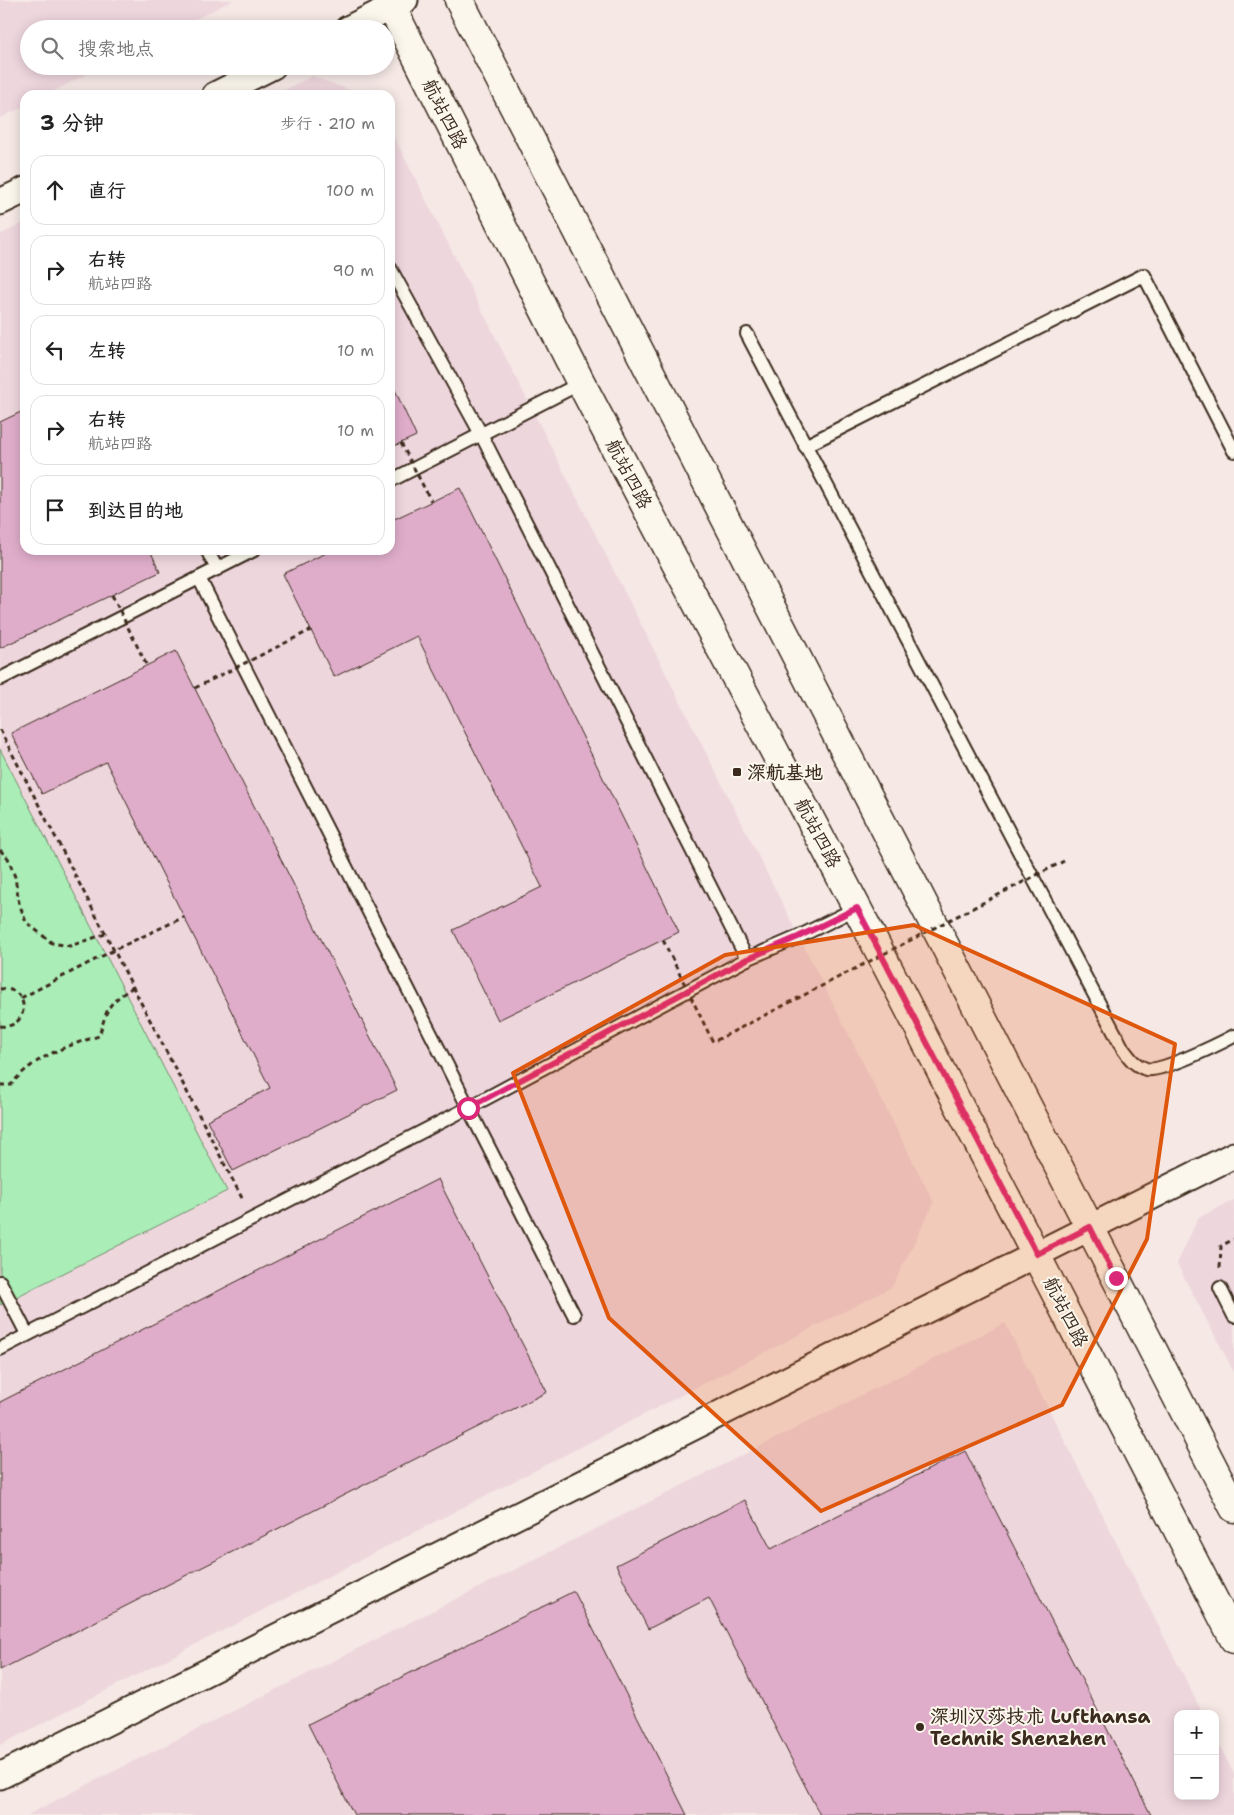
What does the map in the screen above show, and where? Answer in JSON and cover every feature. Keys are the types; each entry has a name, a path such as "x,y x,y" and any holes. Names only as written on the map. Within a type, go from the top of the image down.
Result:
{"street":[{"path":"459,0 1234,1508"},
{"path":"364,20 395,2"},
{"name":"航站四路","path":"395,2 581,383 1037,1254 1234,1639"},
{"path":"225,90 255,75"},
{"path":"0,202 20,192"},
{"path":"0,1776 1234,1155"}],"lane":[{"path":"805,446 1144,275 1234,450"},
{"path":"395,277 481,434 747,959"},
{"path":"747,334 1123,1048 1134,1064 1148,1070 1208,1050 1234,1036"},
{"path":"395,478 581,383"},
{"path":"210,555 217,569"},
{"path":"0,679 244,555"},
{"path":"199,578 574,1315"},
{"path":"0,1349 468,1108 747,959 857,908"},
{"path":"0,1282 28,1334"},
{"path":"1220,1288 1234,1316"}],"path":[{"path":"402,443 431,501"},
{"path":"112,595 147,666"},
{"path":"195,688 311,630"},
{"path":"0,730 253,1219"},
{"path":"0,850 8,858 15,877 19,902 26,922 52,943 70,946 105,934"},
{"path":"663,940 713,1042 1064,861"},
{"path":"21,998 114,950 184,917"},
{"path":"0,1085 11,1085 21,1073 38,1060 99,1036 106,1011 113,1000 133,987"},
{"path":"0,990 12,990 21,998 23,1004 21,1017 12,1025 0,1026"},
{"path":"1220,1288 1221,1246 1234,1239"}],"highlighted area":[{"path":"914,925 1175,1044 1147,1239 1062,1405 821,1511 609,1318 513,1073 725,955"}],"shaded area":[{"path":"0,0 233,0 194,20 20,20 20,75 85,75 56,90 20,90 20,108 0,118"},
{"path":"312,76 350,90 285,90"},
{"path":"395,139 934,1203 892,1287 0,1745 0,235 20,225 20,555 395,555"},
{"path":"1234,1200 1234,1372 1177,1264 1198,1218"},
{"path":"1005,1323 1201,1710 1174,1710 1174,1800 1219,1800 1219,1745 1234,1774 1234,1815 29,1814"}],"green space":[{"path":"0,749 227,1191 0,1305"}],"building":[{"path":"395,390 416,436 395,446"},
{"path":"20,412 20,555 152,555 160,572 0,648 0,422"},
{"path":"460,488 679,932 498,1020 453,930 542,887 417,636 334,677 283,574 322,555 395,555 395,519"},
{"path":"176,651 397,1090 233,1171 207,1120 270,1088 106,762 42,794 11,733"},
{"path":"438,1179 547,1392 0,1670 0,1402"},
{"path":"965,1451 1151,1815 820,1815 709,1598 648,1629 616,1565 745,1500 771,1549"},
{"path":"574,1591 687,1815 354,1815 308,1724"}],"place":[{"name":"深航基地","path":"737,772"},
{"name":"深圳汉莎技术 Lufthansa Technik Shenzhen","path":"920,1727"}],"route":[{"path":"468,1108 747,959 857,908 1037,1254 1090,1227 1116,1278"}]}
